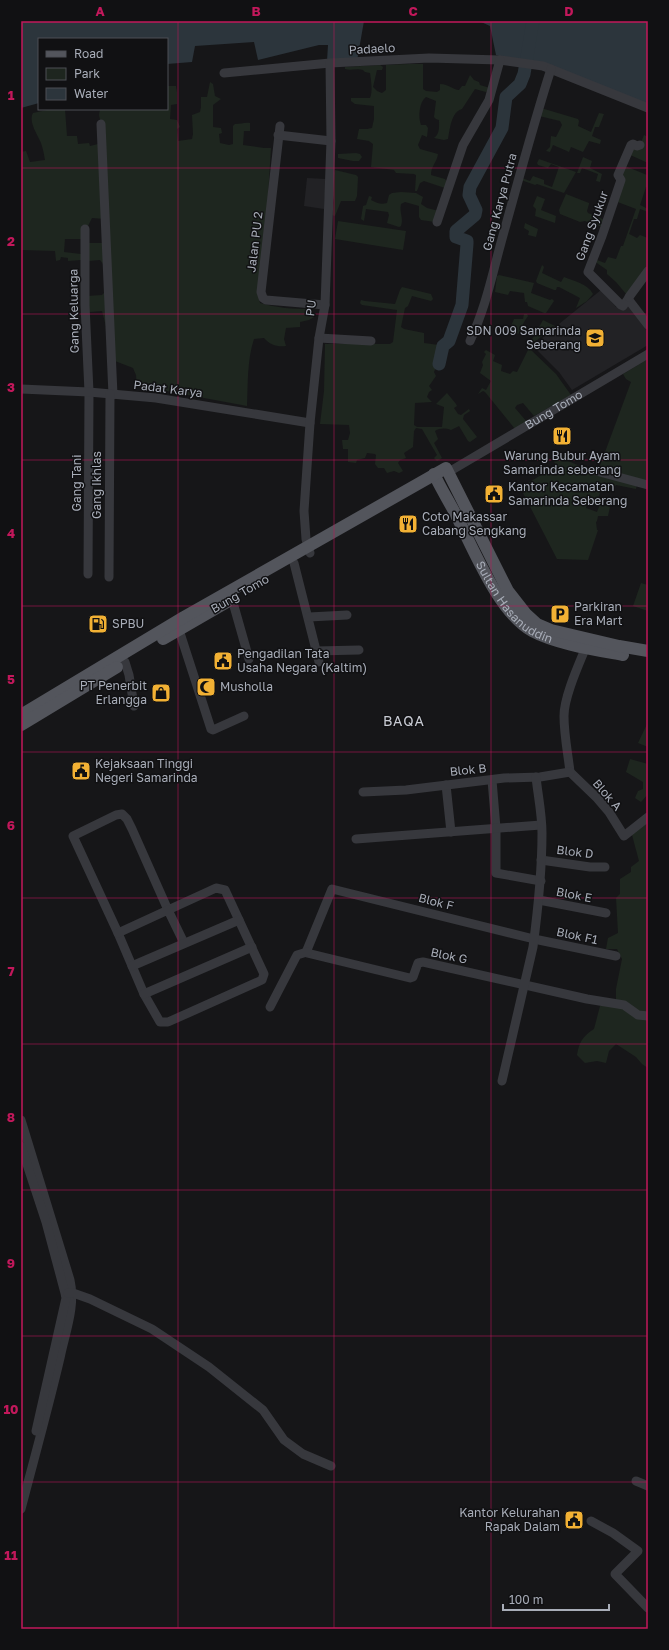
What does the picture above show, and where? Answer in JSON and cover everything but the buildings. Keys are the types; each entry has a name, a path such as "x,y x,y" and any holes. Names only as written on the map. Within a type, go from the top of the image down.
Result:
{"main road":[{"name":"Bung Tomo","path":"21,715 447,471"},
{"name":"Sultan Hasanuddin","path":"447,471 454,497 487,563 526,614 537,624 551,630 588,643 648,659"},
{"name":"Sultan Hasanuddin","path":"435,477 454,497"},
{"name":"Bung Tomo","path":"21,725 125,662 154,640 179,630 294,563 309,550"},
{"name":"Sultan Hasanuddin","path":"588,643 648,651"}],"street":[{"name":"Padaelo","path":"224,73 330,63 429,58 500,60 525,63 551,69 648,108"},
{"path":"437,222 463,145 489,100 500,60"},
{"name":"PU","path":"309,550 306,539 304,511 310,423 319,338 325,305 332,141 330,63"},
{"name":"Gang Karya Putra","path":"470,341 490,291 507,221 551,69"},
{"name":"Gang Ikhlas","path":"101,124 111,394 109,577"},
{"name":"Jalan PU 2","path":"325,305 266,300 263,298 261,292 279,131 332,141"},
{"name":"Gang Syukur","path":"629,298 623,306 621,305 589,273 588,270 602,236 621,180 618,175 630,145 640,145"},
{"name":"Gang Keluarga","path":"86,230 85,305 89,392"},
{"path":"648,270 629,298 648,325"},
{"path":"319,338 371,341"},
{"name":"Bung Tomo","path":"447,471 460,466 648,354"},
{"name":"Padat Karya","path":"21,389 89,392 156,398 310,423"},
{"name":"Gang Tani","path":"88,574 89,392"},
{"path":"596,471 648,485"},
{"path":"294,563 319,662"},
{"path":"232,599 249,659"},
{"path":"308,617 347,615"},
{"path":"179,630 211,729 213,730 244,716"},
{"path":"570,772 564,716 565,706 588,643"},
{"path":"316,651 360,650"},
{"path":"125,662 129,675 134,706"},
{"name":"Blok B","path":"363,792 406,790 570,772"},
{"name":"Blok A","path":"570,772 597,798 624,836 648,817"},
{"path":"502,1081 534,939 541,881 541,825 534,777"},
{"path":"492,780 496,828 496,873 541,881"},
{"path":"446,785 452,832"},
{"path":"118,933 168,910 216,888 222,888 225,890 240,920 264,974 262,980 252,986 164,1023 160,1022 144,994 118,933 73,836 116,815 122,814 127,819 168,910 184,943"},
{"path":"356,839 541,825"},
{"name":"Blok D","path":"542,860 590,867 605,867"},
{"name":"Blok F","path":"307,952 332,889 534,939"},
{"name":"Blok E","path":"538,900 606,913"},
{"path":"132,966 240,920"},
{"name":"Blok F1","path":"534,939 616,956"},
{"path":"144,994 252,947"},
{"path":"270,1007 297,955 307,952"},
{"name":"Blok G","path":"307,952 410,978 413,976 418,964 423,962 524,984"},
{"path":"524,984 592,1000 624,1005 638,1015 648,1016"},
{"path":"21,1120 70,1280 69,1293 66,1298 21,1491"},
{"path":"21,1146 69,1293"},
{"path":"69,1293 90,1299 152,1329 209,1366 263,1410 284,1440 303,1454 332,1466"},
{"path":"21,1509 26,1470"},
{"path":"636,1481 648,1486"},
{"path":"591,1520 638,1551 615,1574 648,1608"}],"shaded area":[{"path":"307,178 326,179 324,209 304,206"},
{"name":"SDN 009 Samarinda Seberang","path":"601,290 616,307 629,306 648,332 648,345 572,390 559,372 533,346 552,330 554,332 561,326 559,324"}],"green space":[{"path":"423,64 423,89 426,91 437,92 440,90 440,84 459,90 462,86 465,86 470,75 474,80 479,82 480,85 490,88 486,92 475,89 462,109 453,117 448,139 444,140 434,138 439,127 439,120 434,117 436,101 426,97 422,102 419,114 420,122 421,125 426,125 428,128 427,137 422,135 418,145 420,149 438,154 431,175 445,179 447,182 445,188 424,181 420,183 417,191 415,191 416,175 396,173 394,170 371,167 373,144 369,141 357,139 359,129 372,128 374,106 355,104 351,101 351,98 370,98 372,89 370,73 361,69 345,69 345,67 380,65 383,67 382,70 377,70 373,87 382,93 386,90 386,65"},
{"path":"210,82 213,84 215,96 221,99 213,105 213,127 221,128 222,133 219,134 220,143 229,145 233,144 233,126 235,124 250,123 250,131 244,131 243,145 271,148 266,229 259,298 260,303 285,308 311,309 314,317 300,322 300,327 286,328 284,339 286,346 274,345 264,338 254,339 249,364 247,406 156,389 137,387 136,375 133,368 115,361 102,311 88,311 87,296 102,295 106,291 103,264 100,260 88,261 87,243 104,243 105,219 92,218 88,226 82,225 81,239 65,239 64,252 81,254 81,260 68,261 68,258 61,257 60,260 56,261 55,251 21,250 21,152 26,151 30,162 45,160 41,143 34,128 32,120 33,113 46,110 65,110 67,136 77,136 78,144 89,143 90,146 98,144 101,124 99,115 100,110 168,110 168,86 176,86 177,104 171,105 170,119 177,120 180,127 177,129 178,141 192,139 192,115 200,112 201,97 207,97"},
{"path":"541,108 578,119 578,126 591,132 599,113 604,114 599,127 595,127 592,136 601,140 600,144 589,141 583,152 571,147 569,152 553,145 550,152 546,151 550,147 551,136 556,137 562,125 560,121 539,116"},
{"path":"644,135 648,137 648,163 628,154 632,145 639,147"},
{"path":"338,154 360,154 362,157 359,161 338,158"},
{"path":"583,157 592,161 590,168 602,174 600,182 596,181 598,174 582,168 580,173 577,173"},
{"path":"539,159 576,172 564,193 521,180 522,178 530,181 533,176 544,180 544,184 552,187 559,167 551,164 548,168 538,165 537,163"},
{"path":"625,166 647,175 648,173 648,187 646,187 640,205 648,209 648,212 640,209 637,219 634,219 629,234 637,238 640,235 648,238 648,266 627,295 607,274 607,270 594,261 597,260 605,263 608,257 616,259 621,246 623,246 636,209 615,201"},
{"path":"335,170 356,175 358,177 357,196 355,201 341,201 335,216 332,215 334,202 333,175"},
{"path":"392,193 416,193 423,197 421,204 427,208 439,211 435,222 421,220 419,217 419,206 405,202 401,204 402,223 399,227 387,223 389,215 388,212 366,209 364,221 361,219 363,206 366,205 369,196 372,197 371,200 373,201 385,204 387,203 389,195"},
{"path":"566,194 589,203 588,213 605,220 603,227 585,221 580,222 560,214 559,210"},
{"path":"537,196 545,199 541,210 556,216 555,223 535,216 536,209 533,206"},
{"path":"338,221 406,231 403,250 335,239"},
{"path":"525,223 538,229 536,237 528,235 529,231 524,228"},
{"path":"542,265 544,267 542,273 561,282 564,277 584,285 593,294 587,301 576,308 580,298 559,287 554,290 537,283 536,281"},
{"path":"499,275 534,283 531,293 550,300 552,299 554,301 546,313 544,313 528,306 527,302 525,302 524,293 510,291 508,295 495,292 497,276"},
{"path":"402,287 431,294 433,299 431,301 412,296 408,306 405,308 401,327 424,333 424,343 439,345 440,348 437,366 434,372 436,376 429,386 432,390 429,392 427,397 432,402 415,403 414,425 417,427 442,427 444,407 436,404 447,393 456,404 457,406 454,408 458,414 461,415 469,409 470,411 464,415 463,419 477,437 470,442 468,441 459,426 451,430 439,429 435,431 438,439 434,443 442,458 437,461 434,458 437,455 422,429 416,428 414,431 413,447 404,453 406,458 400,460 398,463 403,471 399,473 394,471 387,473 384,468 378,468 375,464 375,454 367,453 365,458 357,460 356,463 348,462 348,449 343,449 342,440 348,440 350,433 349,425 320,424 324,391 325,344 390,344 393,342 397,310 362,305 360,303 361,300 395,304"},
{"path":"524,314 527,314 528,316 522,327 522,334 514,333 510,328 514,319 523,319"},
{"path":"543,320 556,328 551,329 532,344 531,341"},
{"path":"486,350 495,355 493,361 502,365 501,371 510,374 513,371 517,372 528,350 531,350 556,374 571,395 534,416 523,403 517,405 515,408 527,422 515,429 485,392 483,391 478,394 482,388 486,390 491,381 480,373 483,365 482,362 486,354 484,352"},
{"path":"648,359 648,483 598,471 631,382 626,379 623,374"},
{"path":"564,455 566,460 596,473 637,484 636,489 615,486 604,482 596,504 588,501 586,508 597,512 600,504 610,507 608,516 598,516 596,522 598,530 588,560 557,559 523,493 525,491 523,486 556,466 554,461"},
{"path":"641,583 648,585 648,611 633,606"},
{"path":"648,722 648,747 638,743"},
{"path":"630,759 648,764 648,794 641,802 635,798 638,791 643,789 643,782 626,772"},
{"path":"648,819 648,1068 636,1057 616,1044 609,1051 606,1063 597,1061 585,1063 577,1055 580,1043 587,1034 594,1029 600,1006 616,999 616,989 622,959 617,949 606,949 608,938 618,933 616,898 620,894 620,879 631,872 631,867 639,861 632,835"}],"water":[{"path":"21,21 364,21 357,61 327,61 328,45 319,45 258,60 254,42 195,46 192,62 168,64 168,38 38,38 38,103 21,108"},
{"path":"479,21 648,21 648,105 496,55 490,26"}],"waterway":[{"path":"439,364 443,346 449,341 462,305 467,241 456,237 456,231 475,215 476,210 469,195 470,187 502,128 506,97 520,84 524,74 533,21"}],"place":[{"name":"SDN 009 Samarinda Seberang","path":"595,338"},
{"name":"Warung Bubur Ayam Samarinda seberang","path":"562,436"},
{"name":"Kantor Kecamatan Samarinda Seberang","path":"494,494"},
{"name":"Coto Makassar Cabang Sengkang","path":"408,524"},
{"name":"Parkiran Era Mart","path":"560,614"},
{"name":"SPBU","path":"98,624"},
{"name":"Pengadilan Tata Usaha Negara (Kaltim)","path":"223,661"},
{"name":"Musholla","path":"206,687"},
{"name":"PT Penerbit Erlangga","path":"161,693"},
{"name":"Kejaksaan Tinggi Negeri Samarinda","path":"81,771"},
{"name":"Kantor Kelurahan Rapak Dalam","path":"574,1520"}],"district":[{"name":"BAQA","path":"404,721"}]}
